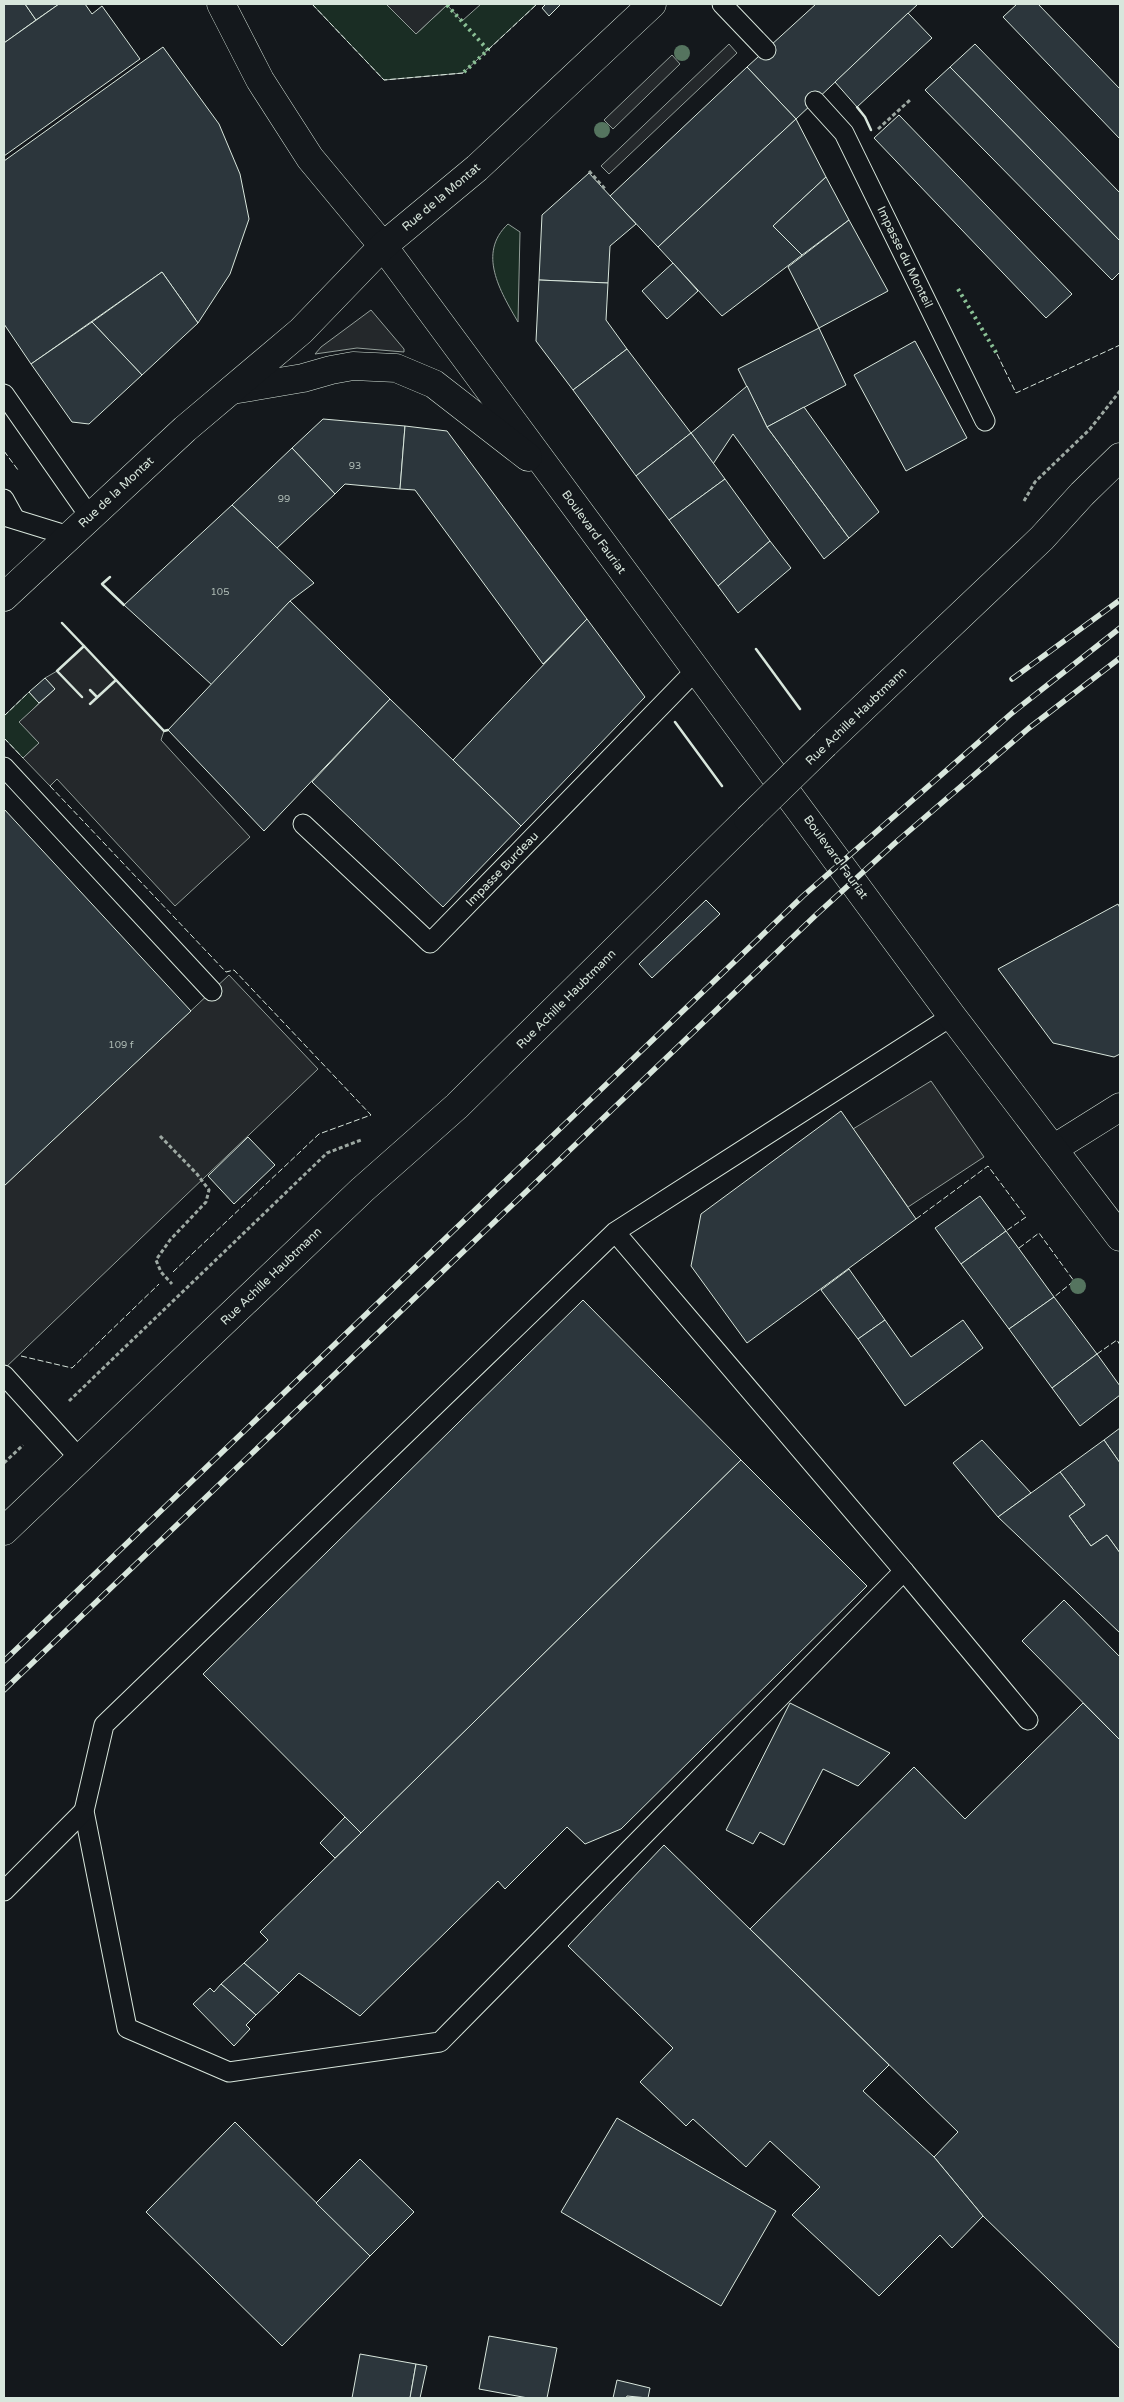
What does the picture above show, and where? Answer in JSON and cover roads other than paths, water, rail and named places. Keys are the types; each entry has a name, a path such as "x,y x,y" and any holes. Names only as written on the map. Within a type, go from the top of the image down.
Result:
{"main road":[{"name":"Boulevard Fauriat","path":"221,4 260,80 305,150 383,246 696,670 753,744 952,1016 1120,1237"},
{"name":"Rue de la Montat","path":"4,597 185,429 307,325 383,246 477,168 652,4"},
{"name":"Boulevard Fauriat","path":"231,390 303,378 353,366 396,368 434,384 553,476"},
{"name":"Rue Achille Haubtmann","path":"4,1532 362,1190 458,1106 825,744 1042,538 1082,494 1120,457"},
{"path":"1053,1149 1120,1107"}],"lane":[{"path":"722,4 766,50"},
{"name":"Impasse du Monteil","path":"815,101 844,133 985,420"},
{"path":"4,394 90,517"},
{"path":"4,498 9,518 68,536"},
{"name":"Impasse Burdeau","path":"303,824 430,943 696,670"},
{"path":"4,767 212,991"},
{"path":"904,1571 440,2042 229,2072 127,2028 84,1811 104,1725 615,1232 952,1016"},
{"path":"615,1232 904,1571 1028,1720"},
{"path":"4,1375 80,1459"},
{"path":"4,1891 84,1811"}],"railway":[{"path":"1012,679 1120,600"},
{"path":"4,1661 803,896 1012,713 1120,628"},
{"path":"4,1690 817,914 895,843 1029,728 1120,658"}]}
